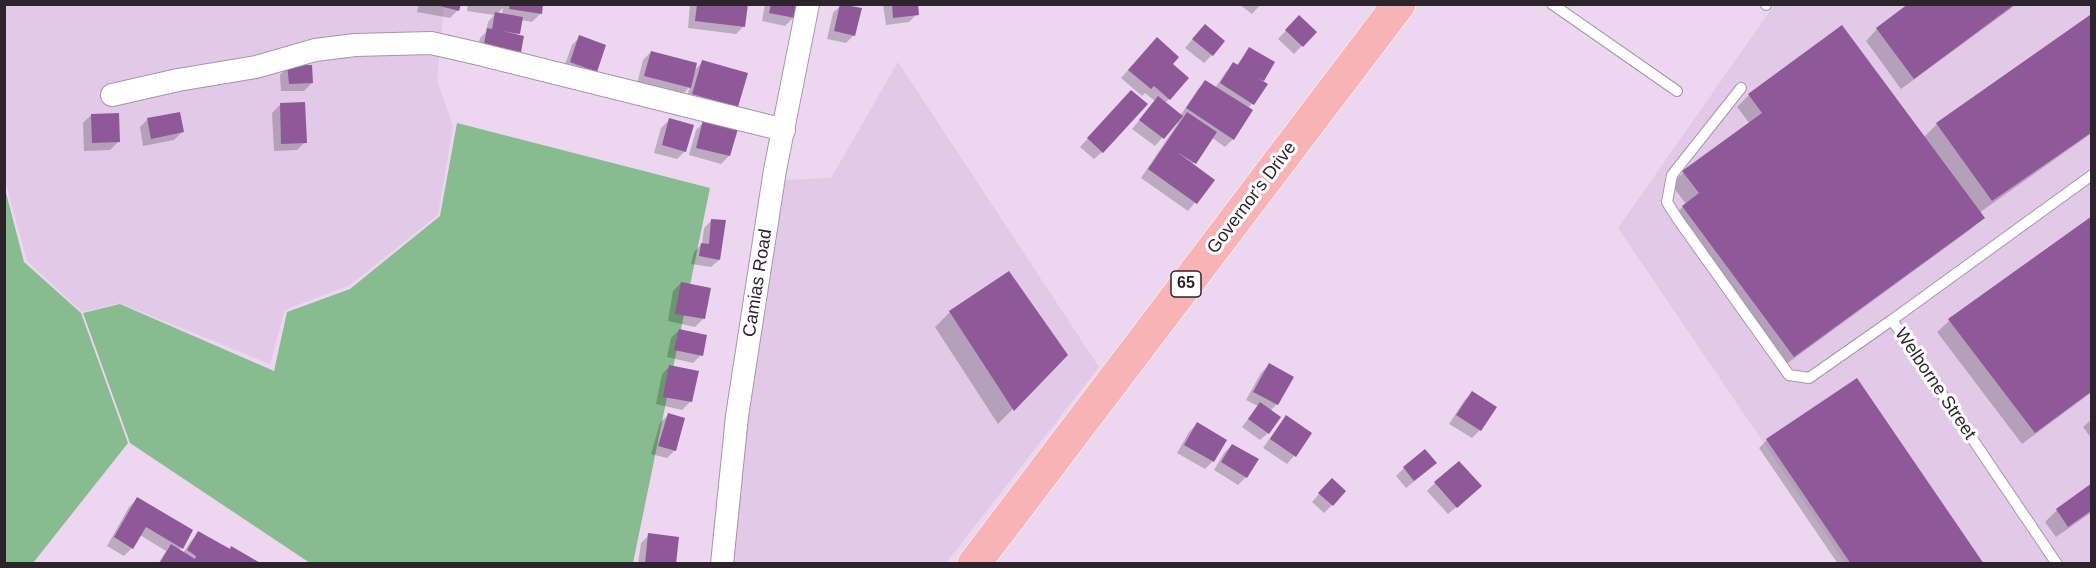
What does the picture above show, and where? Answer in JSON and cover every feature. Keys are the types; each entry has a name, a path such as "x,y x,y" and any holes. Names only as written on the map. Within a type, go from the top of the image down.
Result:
{"highway":[{"name":"Governor's Drive","path":"974,564 1399,4"}],"street":[{"name":"Camias Road","path":"722,564 737,416 775,170 808,4"},
{"path":"112,95 178,80 256,67 315,50 355,45 431,44 784,130"}],"lane":[{"path":"1552,4 1677,91"},
{"path":"1741,88 1672,175 1667,202 1677,218 1789,375 1809,378 1892,320"},
{"name":"Welborne Street","path":"2057,564 1892,320 2091,175"}],"shaded area":[{"path":"4,5 444,5 437,81 453,126 438,215 350,285 285,310 270,364 120,303 82,312 27,261 5,180"},
{"path":"1774,5 2091,5 2091,563 1845,563 1618,228"},
{"path":"898,62 1099,367 946,563 727,564 727,548 784,180 831,178"}],"green space":[{"path":"457,123 710,188 633,563 310,563 130,443 83,313 120,304 274,371 287,312 350,289 440,216"},
{"path":"5,189 24,262 81,313 128,443 33,563 5,563"}],"building":[{"path":"432,4 461,4 459,11"},
{"path":"510,4 543,4 542,14 509,9"},
{"path":"697,4 748,4 745,27 695,21"},
{"path":"771,4 797,4 795,18 769,13"},
{"path":"840,4 862,8 855,36 834,31"},
{"path":"892,4 918,4 919,15 893,18"},
{"path":"1908,4 2015,4 1914,79 1876,28"},
{"path":"495,12 523,17 520,34 502,31 524,36 521,52 484,44 487,28 492,29"},
{"path":"1299,15 1317,32 1303,47 1285,30"},
{"path":"2090,15 2092,17 2092,132 1992,201 1936,123"},
{"path":"1205,24 1225,41 1213,56 1192,39"},
{"path":"1842,25 1985,218 1794,357 1682,206 1699,193 1682,171 1762,113 1748,94"},
{"path":"579,35 606,45 597,72 570,62"},
{"path":"1157,37 1179,57 1173,64 1189,78 1170,100 1154,86 1151,89 1128,70"},
{"path":"1249,47 1275,62 1264,81 1258,78 1268,84 1254,105 1220,83 1233,62 1238,65"},
{"path":"651,51 697,63 691,88 644,76"},
{"path":"702,60 748,73 738,107 692,94"},
{"path":"287,65 312,65 313,83 289,84"},
{"path":"1205,80 1253,110 1234,140 1186,108"},
{"path":"1131,90 1148,104 1103,153 1087,138"},
{"path":"1158,96 1183,116 1164,139 1139,120"},
{"path":"305,102 307,143 281,144 280,103"},
{"path":"180,112 184,132 151,139 147,118"},
{"path":"1187,112 1217,132 1196,164 1177,152 1215,180 1197,204 1148,169"},
{"path":"119,113 120,142 92,143 91,114"},
{"path":"669,118 694,125 686,152 662,145"},
{"path":"703,120 738,129 730,156 696,148"},
{"path":"2092,216 2092,391 2035,433 1948,319"},
{"path":"711,219 726,220 720,260 699,256 701,243 709,244"},
{"path":"1009,271 1068,355 1014,411 949,311"},
{"path":"681,282 711,288 705,319 675,314"},
{"path":"679,329 707,335 703,356 674,350"},
{"path":"1269,363 1294,377 1278,405 1253,392"},
{"path":"669,365 699,371 692,402 663,397"},
{"path":"1857,378 1984,564 1851,564 1766,439"},
{"path":"1472,391 1497,407 1481,431 1456,415"},
{"path":"1260,402 1281,417 1269,434 1248,419"},
{"path":"668,413 685,418 676,451 658,446"},
{"path":"1286,415 1312,433 1296,457 1270,439"},
{"path":"1197,422 1227,440 1214,462 1184,445"},
{"path":"1232,444 1259,459 1247,478 1221,462"},
{"path":"1425,449 1437,463 1414,481 1403,467"},
{"path":"1459,461 1482,486 1457,508 1434,482"},
{"path":"1332,478 1346,491 1333,506 1318,493"},
{"path":"2092,483 2092,510 2068,527 2056,509"},
{"path":"137,497 193,530 183,549 146,527 133,549 114,537"},
{"path":"198,531 262,564 159,564 171,544 195,559 196,556 187,550"},
{"path":"648,533 679,537 676,564 645,564"}]}
